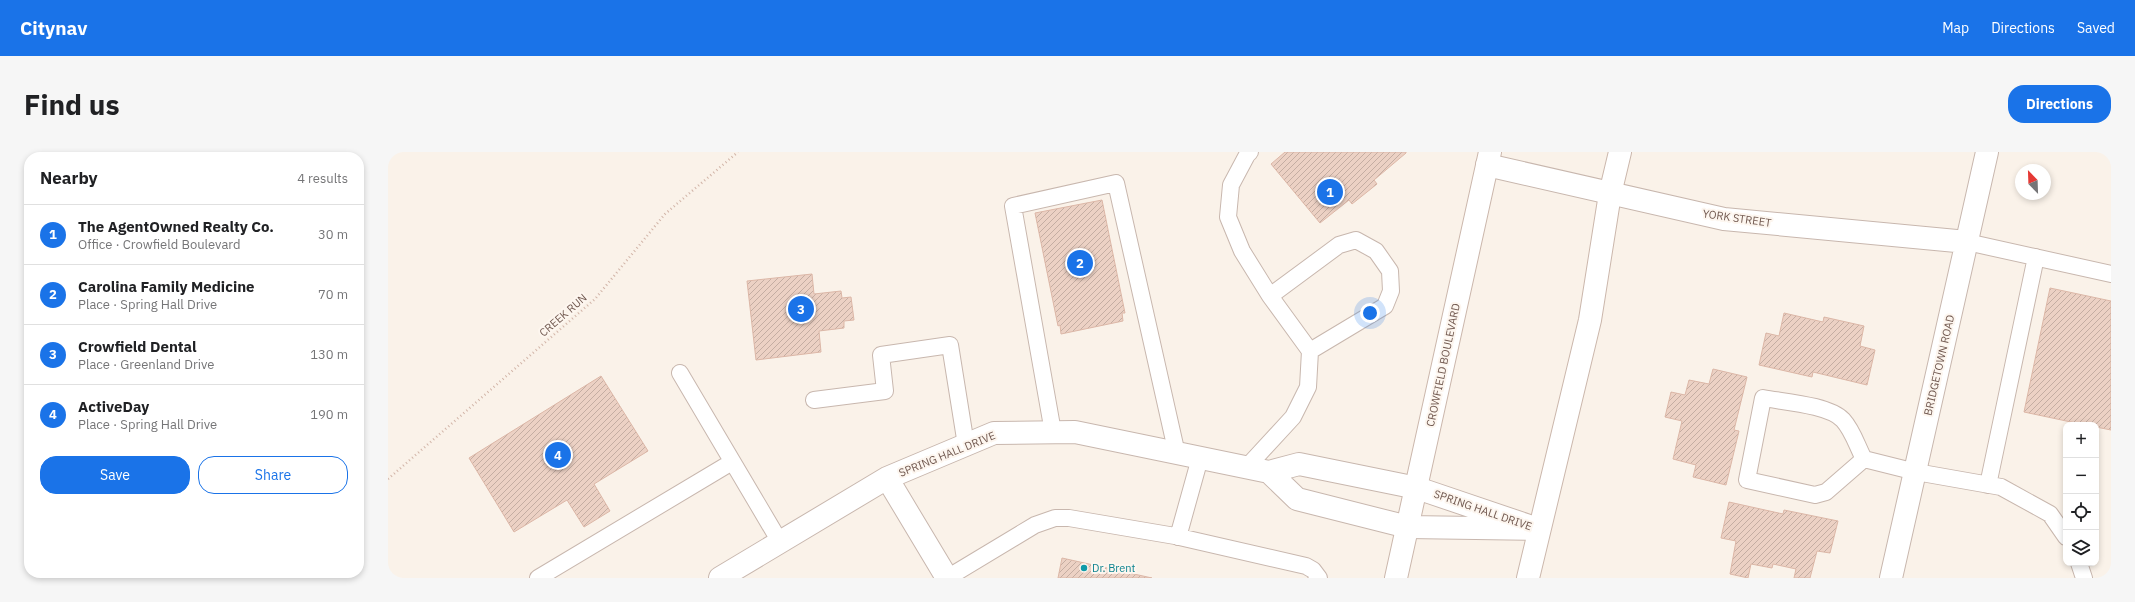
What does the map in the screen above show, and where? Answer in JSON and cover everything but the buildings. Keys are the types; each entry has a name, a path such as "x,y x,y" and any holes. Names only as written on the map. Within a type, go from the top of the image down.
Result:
{"street":[{"path":"1528,578 1538,529 1590,320 1610,194 1620,152"},
{"name":"BRIDGETOWN ROAD","path":"1891,578 1987,152"},
{"name":"YORK STREET","path":"1489,158 1610,194 1724,219 1967,242"},
{"name":"CROWFIELD BOULEVARD","path":"1396,578 1489,158"},
{"name":"SPRING HALL DRIVE","path":"720,578 888,478 994,433 1075,432 1269,472 1299,464 1417,488 1538,529"},
{"name":"SPRING HALL DRIVE","path":"1269,472 1297,499 1408,527 1538,529"},
{"path":"888,478 947,578"}],"lane":[{"path":"1246,468 1293,417 1308,387 1310,351 1270,296 1242,251 1228,217 1231,185 1250,152"},
{"path":"1053,432 1013,206 1116,183 1177,454"},
{"path":"1270,296 1340,246 1356,240 1376,251 1390,271 1391,291 1385,306 1310,351"},
{"path":"1967,242 2111,274"},
{"path":"1988,485 2036,257"},
{"path":"814,400 885,391 881,355 950,345 966,445"},
{"path":"680,373 780,542"},
{"path":"1763,398 1832,411 1843,420 1852,433 1864,459 1826,492 1815,495 1747,480 1763,398"},
{"path":"1178,537 1200,458"},
{"path":"1864,459 1916,472 2001,487 2050,514 2063,533"},
{"path":"538,578 732,462"},
{"path":"947,578 1035,525 1055,518 1077,519 1178,537 1306,566 1313,570 1319,578"},
{"path":"2080,566 2084,578"}],"path":[{"name":"CREEK RUN","path":"388,479 594,299 665,214 738,152"}],"place":[{"name":"The AgentOwned Realty Co.","path":"1330,192"},
{"name":"Carolina Family Medicine","path":"1080,263"},
{"name":"Crowfield Dental","path":"801,309"},
{"name":"ActiveDay","path":"558,455"},
{"name":"Dr. Brent","path":"1084,568"}]}
